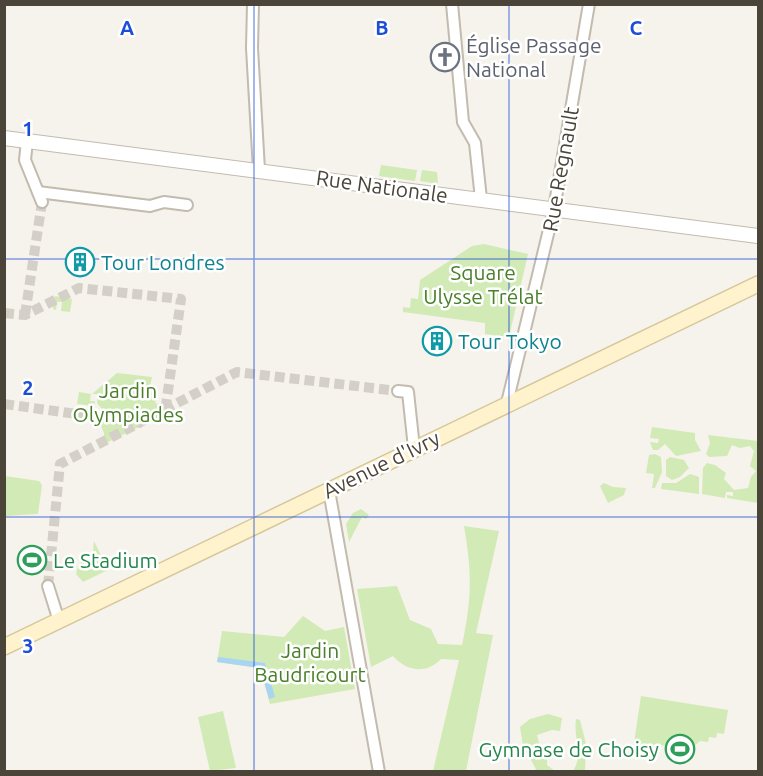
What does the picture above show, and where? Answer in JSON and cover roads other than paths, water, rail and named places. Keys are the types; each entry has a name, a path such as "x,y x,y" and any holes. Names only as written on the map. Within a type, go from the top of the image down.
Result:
{"main road":[{"name":"Avenue d'Ivry","path":"4,647 507,403 759,284"}],"street":[{"path":"253,4 252,48 259,170"},
{"path":"452,4 463,122 475,143 481,199"},
{"name":"Rue Regnault","path":"507,403 554,209 589,4"},
{"name":"Rue Nationale","path":"4,138 227,169 259,170 759,236"},
{"path":"27,141 25,160 40,197 150,206 164,202 187,205"},
{"path":"398,391 408,392 414,448"},
{"path":"333,488 330,496 379,771"},
{"path":"48,586 59,621"}],"water":[{"path":"218,657 265,663 275,697 269,699 260,668 217,662"}],"tunnel":[{"path":"25,315 42,202"},
{"path":"4,313 25,315 79,288 181,299 165,412"},
{"path":"48,586 60,464 237,372 398,391"},
{"path":"4,404 142,423"}],"place":[{"name":"Église Passage National","path":"445,57"},
{"name":"Tour Londres","path":"80,262"},
{"name":"Tour Tokyo","path":"437,341"},
{"name":"Le Stadium","path":"32,560"},
{"name":"Gymnase de Choisy","path":"680,749"}],"park label":[{"name":"Square Ulysse Trélat","path":"483,284"},
{"name":"Jardin Olympiades","path":"128,402"},
{"name":"Jardin Baudricourt","path":"310,662"}]}
